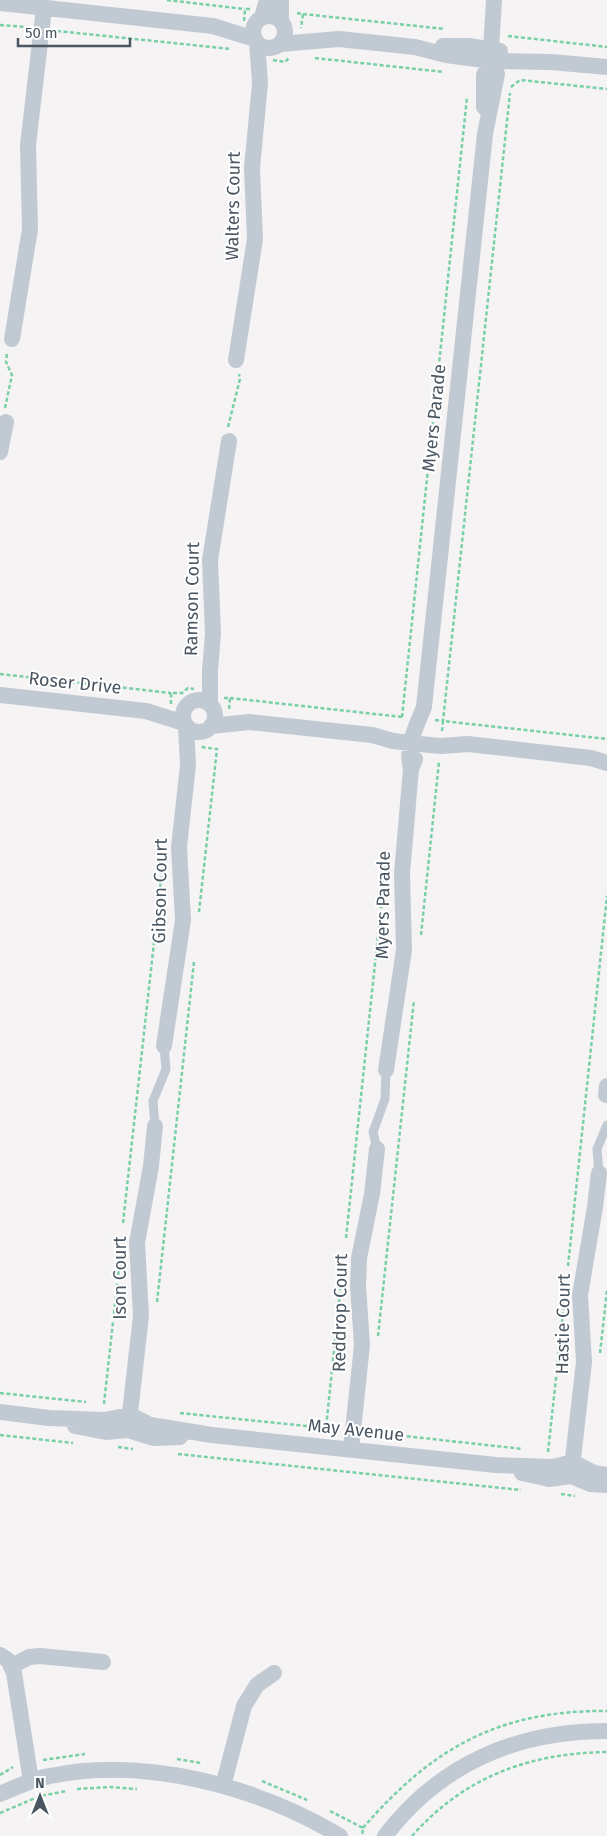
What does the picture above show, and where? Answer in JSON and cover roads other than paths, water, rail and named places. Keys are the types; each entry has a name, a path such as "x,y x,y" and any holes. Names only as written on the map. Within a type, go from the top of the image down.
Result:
{"street":[{"name":"Myers Parade","path":"386,1070 404,950 402,873 411,769 417,739 426,719 424,707 485,134 484,75 491,56 494,0"},
{"path":"0,3 52,5 213,26 256,41 264,47 274,50 300,36"},
{"path":"12,339 30,229 28,145 42,29 52,5"},
{"path":"213,26 267,12 300,36 414,47 446,55 491,56 607,67"},
{"name":"Walters Court","path":"236,360 256,226 252,168 260,83 256,41 253,31 267,12 286,36 274,50 260,83"},
{"path":"0,452 6,422"},
{"name":"Ramson Court","path":"211,705 210,670 213,634 210,560 229,441"},
{"name":"Ramson Court","path":"189,703 197,695 210,670"},
{"name":"Roser Drive","path":"0,695 146,711 185,725"},
{"path":"249,722 201,699 189,703 183,711 185,725 194,731 249,722 417,739 441,746 468,744 602,759"},
{"name":"Roser Drive","path":"146,711 189,703"},
{"path":"207,729 215,718 211,705"},
{"name":"Gibson Court","path":"164,1046 181,937 182,902 179,847 188,765 185,725"},
{"name":"Gibson Court","path":"188,765 207,729"},
{"name":"Ison Court","path":"129,1422 141,1316 137,1243 151,1166 155,1126"},
{"name":"Reddrop Court","path":"351,1450 362,1345 358,1286 360,1258 372,1194 377,1149"},
{"name":"Hastie Court","path":"573,1464 584,1362 580,1295 599,1172"},
{"name":"May Avenue","path":"0,1412 49,1418 106,1432 129,1422 154,1438 212,1435 496,1465 553,1467 573,1464"},
{"path":"573,1464 594,1473 607,1475"},
{"path":"573,1464 590,1484 607,1485"},
{"path":"31,1781 6,1661 40,1656 103,1662"},
{"path":"223,1786 244,1706 257,1685 274,1673"},
{"path":"385,1836 414,1803 436,1784 457,1769 483,1756 535,1737 559,1733 607,1731"},
{"path":"0,1794 31,1781 70,1773 124,1771 174,1776 223,1786 286,1808 340,1836"}],"lane":[{"path":"155,1126 153,1101 166,1069 164,1046"},
{"path":"377,1149 374,1132 385,1099 386,1070"},
{"path":"599,1172 597,1149 607,1125"}]}
